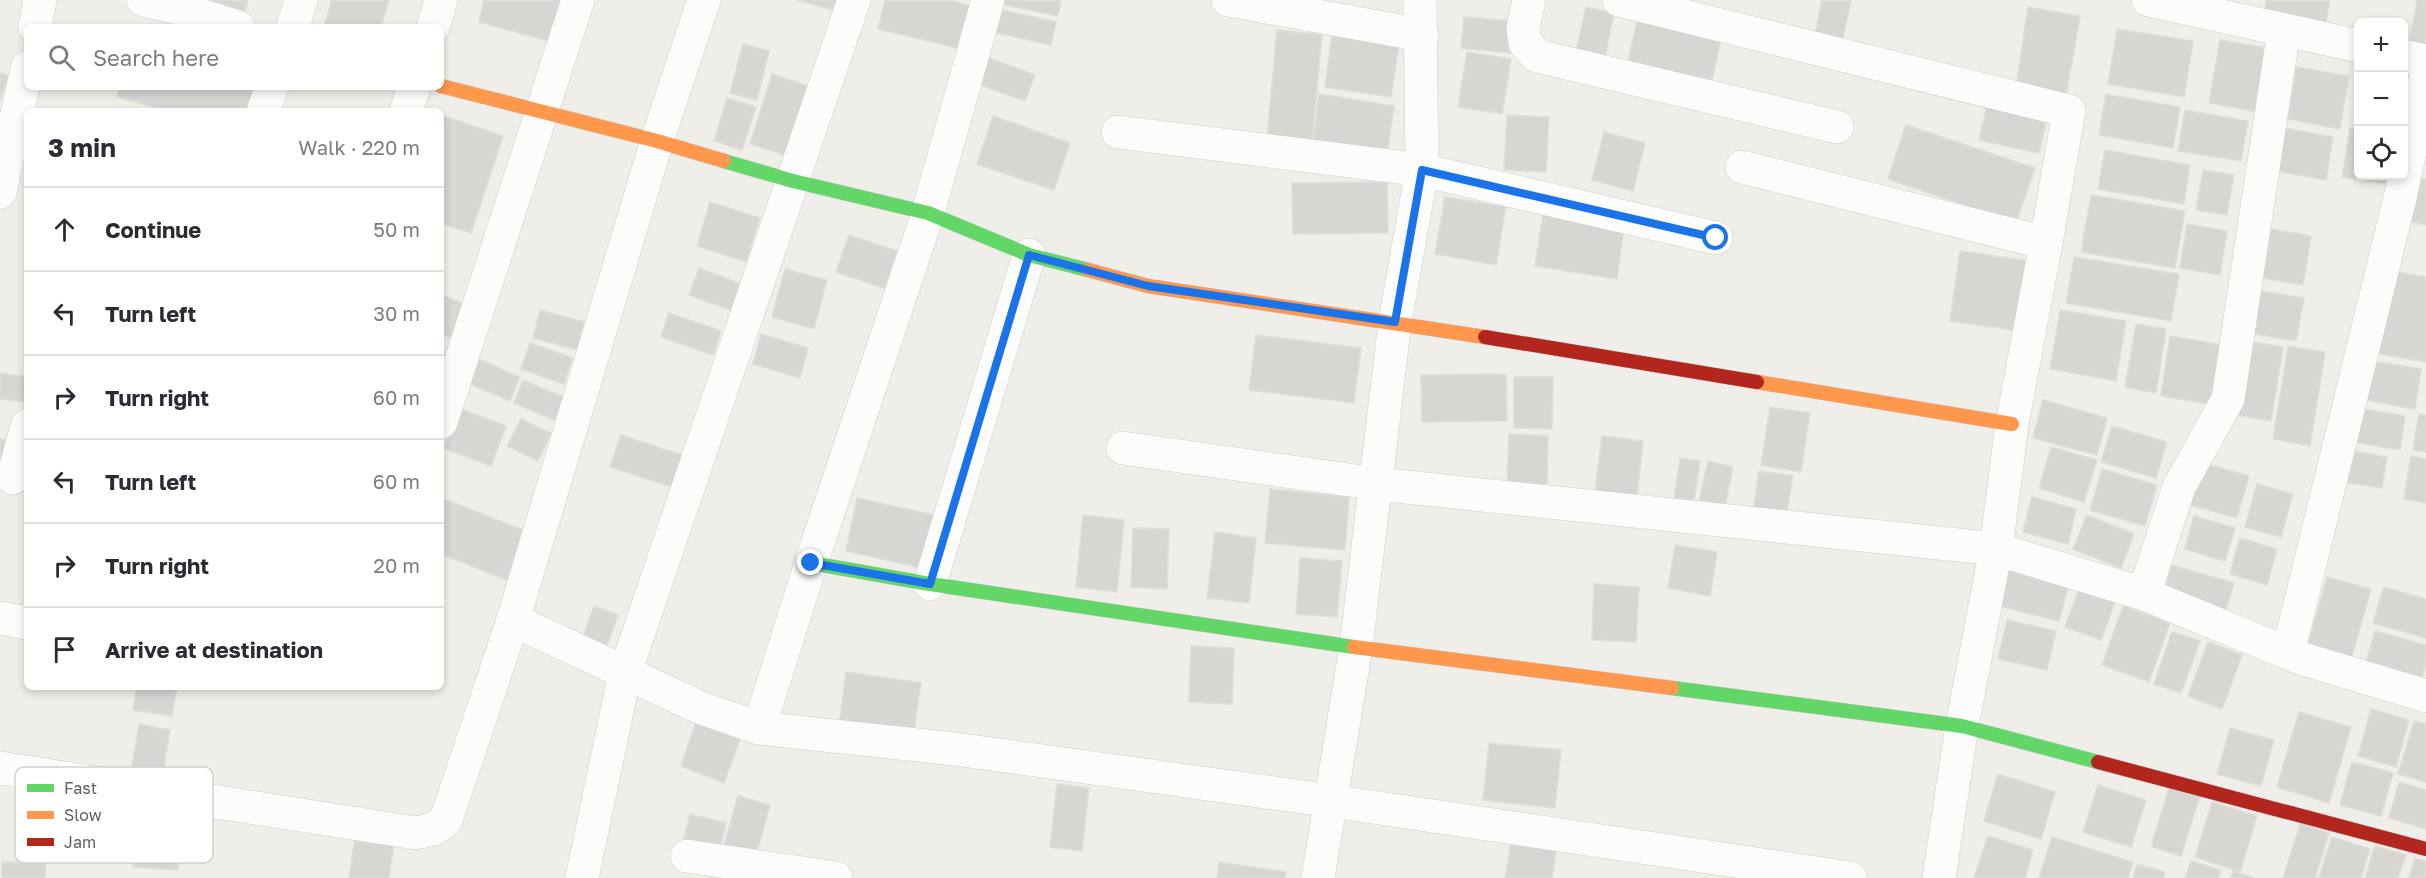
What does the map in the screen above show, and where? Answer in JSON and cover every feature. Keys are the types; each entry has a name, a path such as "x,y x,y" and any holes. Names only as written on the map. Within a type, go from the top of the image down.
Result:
{"street":[{"path":"36,24 40,0"},
{"path":"143,0 179,4 230,24"},
{"path":"294,24 301,0"},
{"path":"434,24 441,0"},
{"path":"444,413 578,0"},
{"path":"213,801 416,833 434,829 446,820 513,620 657,141 704,0"},
{"path":"582,878 625,673 854,0"},
{"path":"759,728 811,563 928,213 988,0"},
{"path":"1228,0 1422,35"},
{"path":"1318,878 1356,647 1395,322 1422,170 1420,0"},
{"path":"1529,0 1523,28 1525,43 1537,56 1837,127"},
{"path":"1619,0 2069,111 2012,424 1995,549 1962,726 1939,878"},
{"path":"2148,0 2354,45"},
{"path":"2144,594 2179,487 2228,399 2284,30"},
{"path":"2408,57 2426,61"},
{"path":"2288,653 2397,209 2426,74"},
{"path":"444,88 657,141 793,181 928,213 1029,255 1148,286 1395,322 2012,424"},
{"path":"0,192 22,121 25,90"},
{"path":"264,108 271,90"},
{"path":"407,108 413,90"},
{"path":"1119,132 1422,170 1716,238"},
{"path":"1742,167 2046,243"},
{"path":"930,584 1029,255"},
{"path":"13,478 24,437"},
{"path":"1123,448 1377,484 1995,549 2144,594 2288,653 2426,696"},
{"path":"811,563 930,584 1356,647 1962,726 2426,849"},
{"path":"0,618 24,622"},
{"path":"513,620 701,708 759,728 955,749 1332,801 1850,878"},
{"path":"0,768 15,770"},
{"path":"700,864 820,877"}],"building":[{"path":"207,0 248,0 245,11"},
{"path":"332,0 389,0 382,24 325,24"},
{"path":"484,0 563,0 552,42 479,22"},
{"path":"797,0 836,0 833,10"},
{"path":"885,0 948,0 981,8 970,51 878,29"},
{"path":"1001,0 1061,0 1058,16 1001,4"},
{"path":"1822,0 1851,0 1842,42 1815,36"},
{"path":"2266,0 2330,0 2325,28 2264,18"},
{"path":"2417,0 2426,0 2426,51 2409,48"},
{"path":"1586,7 1614,13 1605,58 1576,51"},
{"path":"2028,7 2080,16 2066,96 2016,88"},
{"path":"998,9 1056,22 1051,45 993,32"},
{"path":"1638,16 1722,34 1712,80 1628,62"},
{"path":"1464,17 1513,21 1510,53 1461,48"},
{"path":"2117,29 2193,41 2184,97 2108,84"},
{"path":"1277,30 1322,35 1312,142 1267,138"},
{"path":"1332,35 1399,44 1391,97 1325,87"},
{"path":"2220,40 2274,49 2263,113 2209,103"},
{"path":"743,44 769,51 757,100 730,93"},
{"path":"1467,52 1511,59 1502,114 1458,107"},
{"path":"989,58 1035,75 1025,101 978,84"},
{"path":"2296,67 2349,76 2340,129 2288,119"},
{"path":"0,73 9,76 0,100"},
{"path":"772,74 811,87 788,156 750,144"},
{"path":"118,90 255,90 251,108 158,108 117,97"},
{"path":"1319,94 1394,106 1387,154 1313,143"},
{"path":"2106,94 2180,107 2173,148 2099,135"},
{"path":"727,98 756,107 742,150 714,141"},
{"path":"1988,101 2048,115 2039,153 1979,140"},
{"path":"2185,110 2248,121 2241,161 2178,151"},
{"path":"1507,115 1549,117 1546,172 1504,170"},
{"path":"444,116 503,136 471,233 444,224"},
{"path":"993,116 1070,143 1054,190 977,164"},
{"path":"1906,125 2035,168 2016,223 1888,179"},
{"path":"2284,128 2333,137 2326,180 2277,171"},
{"path":"2350,128 2354,128 2354,179 2342,177"},
{"path":"1604,132 1645,143 1633,191 1592,180"},
{"path":"2105,150 2190,165 2184,204 2098,189"},
{"path":"2203,170 2234,175 2227,215 2196,210"},
{"path":"2408,176 2426,179 2426,225 2400,220"},
{"path":"2361,180 2400,180 2399,186"},
{"path":"1387,182 1388,233 1293,234 1292,183"},
{"path":"2091,195 2185,211 2175,268 2081,252"},
{"path":"1445,197 1506,207 1496,265 1435,254"},
{"path":"710,202 760,218 746,262 697,246"},
{"path":"1543,214 1624,227 1617,279 1535,266"},
{"path":"2187,224 2227,231 2220,275 2180,268"},
{"path":"2271,229 2311,236 2303,285 2263,278"},
{"path":"849,235 897,251 884,288 836,272"},
{"path":"1960,251 2036,262 2026,332 1950,321"},
{"path":"2074,257 2179,274 2171,321 2066,303"},
{"path":"699,268 746,286 736,312 689,295"},
{"path":"785,269 827,280 814,329 772,317"},
{"path":"2383,270 2426,277 2426,362 2369,352"},
{"path":"2256,290 2304,298 2296,341 2249,333"},
{"path":"444,296 473,307 460,341 444,335"},
{"path":"540,310 584,322 577,350 533,338"},
{"path":"2060,310 2126,321 2116,381 2050,369"},
{"path":"669,313 721,331 713,355 661,337"},
{"path":"2136,324 2166,329 2156,393 2125,387"},
{"path":"761,334 808,348 800,378 753,364"},
{"path":"1256,335 1361,348 1354,403 1249,390"},
{"path":"2170,336 2229,346 2219,406 2161,396"},
{"path":"2242,340 2283,347 2271,421 2230,414"},
{"path":"530,343 573,358 564,384 521,369"},
{"path":"2288,346 2325,352 2310,446 2273,439"},
{"path":"478,359 520,377 510,401 468,383"},
{"path":"2366,360 2421,369 2415,409 2360,399"},
{"path":"0,373 24,377 24,402 0,399"},
{"path":"1506,374 1507,421 1422,422 1421,375"},
{"path":"1514,377 1553,377 1552,429 1514,428"},
{"path":"523,380 568,399 559,422 514,403"},
{"path":"2043,400 2107,418 2097,455 2033,438"},
{"path":"1770,407 1810,413 1801,472 1761,465"},
{"path":"458,408 506,426 491,466 444,448"},
{"path":"2358,408 2405,416 2400,450 2353,442"},
{"path":"2419,414 2426,415 2426,452 2413,450"},
{"path":"521,419 551,433 538,461 507,446"},
{"path":"2112,426 2167,442 2156,478 2101,462"},
{"path":"1509,434 1548,436 1547,486 1507,485"},
{"path":"621,435 691,458 682,490 610,467"},
{"path":"1602,436 1643,441 1637,497 1595,491"},
{"path":"0,439 14,442 0,471"},
{"path":"2051,447 2097,460 2084,502 2039,488"},
{"path":"2348,450 2387,457 2382,488 2343,482"},
{"path":"2411,456 2426,459 2426,503 2404,499"},
{"path":"1680,458 1700,461 1693,508 1673,505"},
{"path":"1708,461 1733,467 1724,512 1698,507"},
{"path":"2200,462 2249,476 2237,518 2187,504"},
{"path":"2102,469 2157,485 2145,526 2090,510"},
{"path":"1759,471 1793,476 1785,524 1752,519"},
{"path":"2257,484 2293,494 2281,537 2245,527"},
{"path":"1270,489 1349,497 1345,550 1265,543"},
{"path":"2032,497 2076,509 2068,544 2023,532"},
{"path":"857,498 934,515 922,568 846,551"},
{"path":"444,499 526,531 507,580 444,555"},
{"path":"1083,515 1124,520 1117,592 1076,587"},
{"path":"2087,515 2134,534 2121,568 2073,549"},
{"path":"2194,516 2235,528 2225,561 2185,549"},
{"path":"1133,528 1169,529 1167,589 1131,587"},
{"path":"1215,532 1256,538 1249,603 1207,598"},
{"path":"2240,538 2277,549 2267,585 2230,574"},
{"path":"1675,545 1717,552 1710,596 1668,588"},
{"path":"1300,558 1342,561 1337,617 1296,614"},
{"path":"2007,562 2070,578 2059,621 1996,605"},
{"path":"2172,565 2234,583 2225,613 2163,595"},
{"path":"2327,577 2371,589 2350,663 2306,651"},
{"path":"1594,584 1639,587 1636,642 1592,640"},
{"path":"2384,587 2426,599 2426,638 2373,623"},
{"path":"2079,589 2115,602 2101,640 2065,627"},
{"path":"594,606 618,615 603,657 579,649"},
{"path":"2123,606 2170,623 2149,682 2102,665"},
{"path":"2007,620 2056,631 2047,670 1998,659"},
{"path":"2375,631 2426,645 2426,663 2419,689 2363,673"},
{"path":"2172,632 2200,641 2181,693 2154,684"},
{"path":"2208,642 2242,655 2222,709 2188,696"},
{"path":"1191,646 1234,648 1232,704 1189,702"},
{"path":"846,672 921,683 913,737 839,726"},
{"path":"136,690 176,690 172,716 133,710"},
{"path":"2371,709 2409,720 2396,767 2358,756"},
{"path":"2299,712 2351,727 2329,803 2277,787"},
{"path":"699,713 744,728 724,783 681,766"},
{"path":"2414,721 2426,724 2426,782 2398,774"},
{"path":"139,724 170,730 164,767 132,767"},
{"path":"2230,728 2274,740 2261,786 2217,774"},
{"path":"1489,743 1561,750 1555,808 1483,800"},
{"path":"2352,762 2393,773 2381,816 2340,805"},
{"path":"1998,774 2055,792 2041,839 1984,821"},
{"path":"2399,782 2426,790 2426,829 2389,818"},
{"path":"1057,784 1089,788 1082,851 1050,847"},
{"path":"2098,785 2146,800 2131,847 2083,832"},
{"path":"2170,785 2200,795 2181,856 2151,846"},
{"path":"738,796 770,805 754,862 722,853"},
{"path":"2212,802 2257,816 2240,872 2195,857"},
{"path":"690,814 726,823 719,852 683,842"},
{"path":"2300,824 2329,833 2315,878 2283,878"},
{"path":"1988,836 2033,850 2025,878 1974,878"},
{"path":"2052,837 2133,862 2128,878 2039,878"},
{"path":"2332,837 2370,849 2361,878 2319,878"},
{"path":"355,838 394,844 389,878 349,878"},
{"path":"1512,839 1557,846 1552,878 1505,878"},
{"path":"2375,846 2406,855 2398,878 2365,878"},
{"path":"2415,858 2426,861 2426,878 2409,878"},
{"path":"2191,861 2221,870 2218,878 2185,878"},
{"path":"2,862 46,863 45,878 2,878"},
{"path":"1219,862 1286,872 1285,878 1217,878"},
{"path":"133,863 179,863 178,870 133,867"},
{"path":"2137,864 2165,872 2163,878 2133,878"},
{"path":"2233,871 2254,878 2230,878"}],"traffic: fast":[{"path":"724,161 793,181 928,213 1029,255 1088,270"},
{"path":"811,563 930,584 1354,647"},
{"path":"1672,688 1962,726 2098,762"}],"traffic: slow":[{"path":"444,87 657,141 724,161"},
{"path":"1088,270 1148,286 1485,337"},
{"path":"1757,382 2012,424"},
{"path":"1354,647 1672,688"}],"traffic: jam":[{"path":"1485,337 1757,382"},
{"path":"2098,762 2426,849"}],"route":[{"path":"811,563 930,584 1029,255 1148,286 1395,322 1422,170 1716,238"}]}
